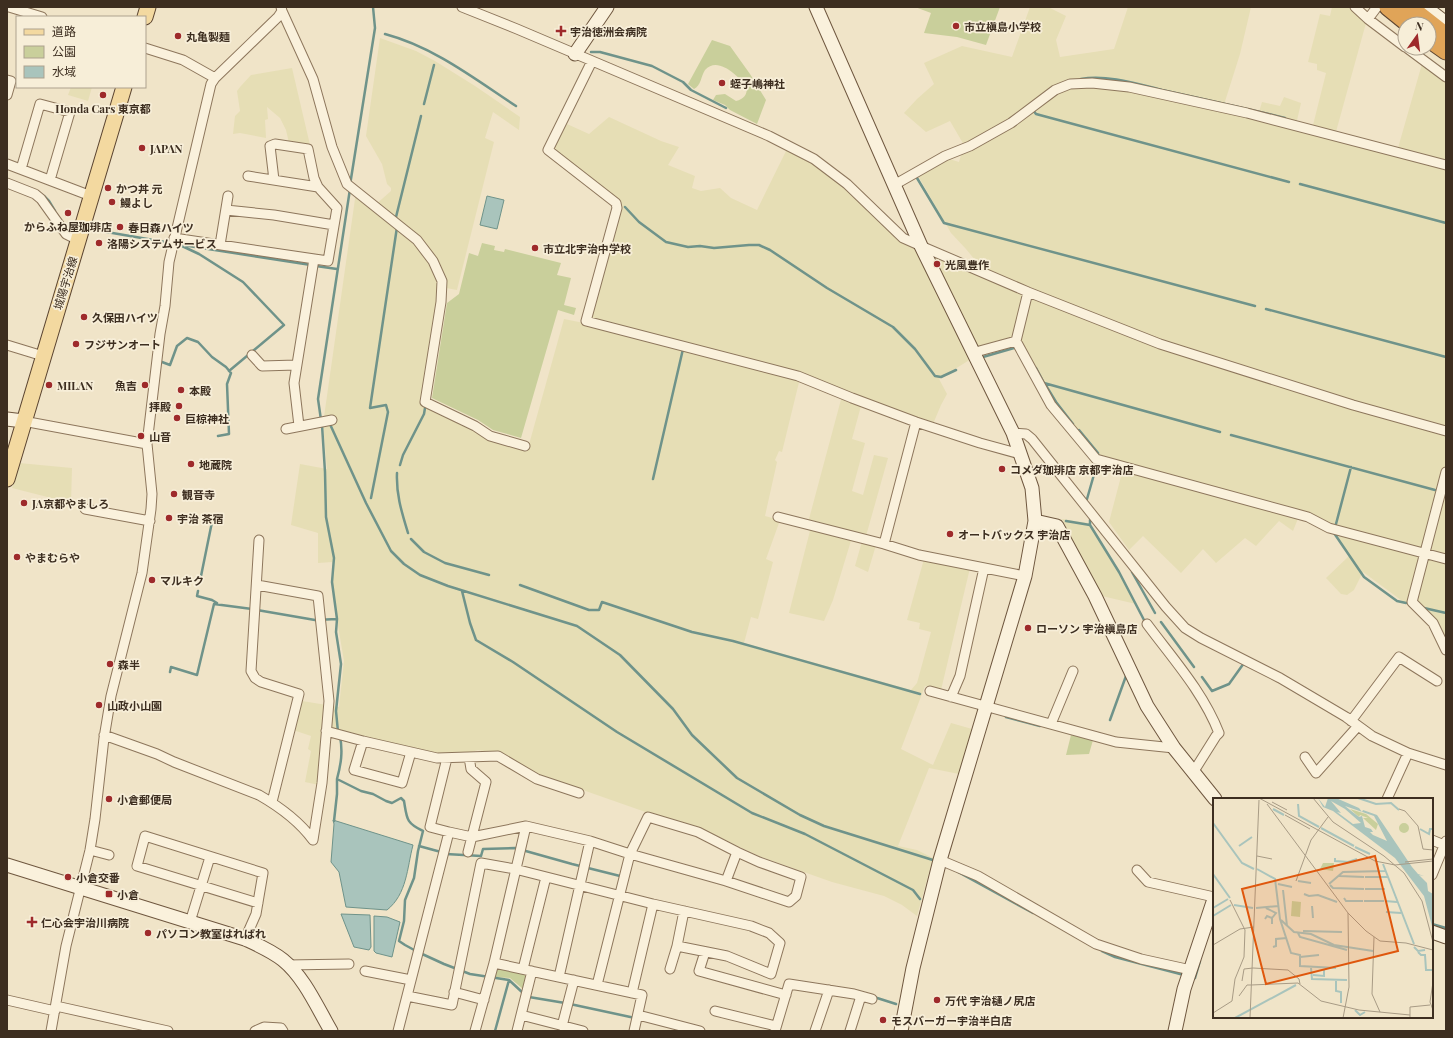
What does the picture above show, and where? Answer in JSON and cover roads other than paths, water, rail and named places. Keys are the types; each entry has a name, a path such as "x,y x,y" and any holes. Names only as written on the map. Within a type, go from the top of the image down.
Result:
{"highway":[{"path":"1388,7 1399,16"},
{"path":"1409,7 1446,36"},
{"path":"1437,45 1446,52"}],"main road":[{"name":"城陽宇治線","path":"7,479 23,421 124,88"}],"street":[{"path":"8,7 31,10 40,16"},
{"path":"462,7 517,28 769,136 814,159 847,184 903,238 921,246 1028,292 1160,344 1353,405 1446,431"},
{"path":"575,54 606,7"},
{"path":"816,7 921,246 972,353 1013,433 1032,488 1035,521 1025,576 940,860 913,968 901,1031"},
{"path":"1355,7 1397,40"},
{"path":"1368,18 1378,7"},
{"path":"1425,7 1446,23"},
{"path":"50,1031 66,946 90,850 95,819 104,735 111,696 142,573 150,521 152,494 147,444 160,334 165,306 169,262 211,84 215,78 278,17 282,9"},
{"path":"282,9 313,79 332,148 351,186 417,240 433,261 442,281 441,302 425,402 475,426 490,436 525,446"},
{"path":"146,48 183,60 215,78"},
{"path":"1418,56 1446,77"},
{"path":"592,61 548,150 616,203 617,208 586,321 798,376 916,422 980,443 1020,454"},
{"path":"7,80 11,81 7,95"},
{"path":"894,185 945,156 970,146 1011,123 1055,90 1070,84 1092,83 1129,87 1247,112 1309,130 1446,165"},
{"path":"21,169 40,104 70,112 50,180"},
{"path":"174,242 220,246 328,261 337,208 318,187 314,178 308,149 276,144 270,146 274,180"},
{"path":"7,164 91,196"},
{"path":"248,176 318,187"},
{"path":"7,183 35,194 41,199 66,234 78,240"},
{"path":"220,246 228,196"},
{"path":"226,210 274,215 334,225"},
{"path":"299,426 294,383 314,259"},
{"path":"1028,292 1016,341 1051,405 1096,460 1308,517 1329,528 1446,559"},
{"path":"972,353 1016,341"},
{"path":"7,346 43,356"},
{"path":"252,355 262,366 296,365"},
{"path":"7,419 147,444"},
{"path":"286,429 332,420"},
{"path":"884,544 916,422"},
{"path":"1013,433 1026,434 1032,439 1166,607 1185,628 1201,638 1280,678 1354,723 1372,736 1408,753 1446,765"},
{"path":"1446,472 1412,602 1433,623 1446,650"},
{"path":"85,509 150,521"},
{"path":"778,517 884,544 919,555 1025,576"},
{"path":"1035,521 1057,526 1095,596 1147,706 1174,748 1214,798"},
{"path":"259,540 251,670 255,678 261,682 299,694 272,802"},
{"path":"951,697 960,676 984,568"},
{"path":"104,735 129,743 188,768 240,787 272,802 295,820 313,840 322,783 329,701 318,596 257,585"},
{"path":"1147,624 1195,687 1208,707 1219,733 1194,771"},
{"path":"1305,757 1316,773 1354,723 1399,657 1438,682"},
{"path":"1051,724 1073,671"},
{"path":"930,691 1116,742 1174,748"},
{"path":"326,731 437,758 498,756 537,779 579,794"},
{"path":"363,741 354,770 402,783 411,752"},
{"path":"1388,798 1408,753"},
{"path":"468,757 471,769 486,782 468,852"},
{"path":"447,758 430,827 472,837 526,826 590,842 630,854 726,881 789,902 796,896 801,877 759,862 698,832 648,817 630,854 597,985"},
{"path":"475,1031 494,962 526,826"},
{"path":"401,1030 407,996 449,832"},
{"path":"245,938 256,914 258,903 263,873 146,836 137,866 258,903"},
{"path":"1433,840 1445,843 1433,873"},
{"path":"559,977 590,842"},
{"path":"90,850 109,855"},
{"path":"726,881 737,852"},
{"path":"190,922 210,857"},
{"path":"940,860 978,876 1096,944 1141,959 1191,970"},
{"path":"407,996 452,1005 482,862 653,904 751,926 768,933 780,943 771,974 727,956 677,946"},
{"path":"7,865 245,938 283,960 300,979 331,1031"},
{"path":"1137,870 1148,882 1213,898"},
{"path":"517,1031 546,877"},
{"path":"1175,1031 1184,989 1213,901"},
{"path":"632,993 653,904"},
{"path":"670,969 677,946 684,911"},
{"path":"1433,932 1446,937"},
{"path":"705,952 699,971 786,995"},
{"path":"494,962 642,995 634,1031"},
{"path":"287,965 349,964"},
{"path":"365,971 411,980"},
{"path":"562,1026 574,980"},
{"path":"715,1012 776,1029 789,984 829,990 872,999"},
{"path":"815,1031 829,990"},
{"path":"454,992 484,1000"},
{"path":"850,1031 861,996"},
{"path":"8,1002 55,1009 168,1031"},
{"path":"521,1015 583,1031"},
{"path":"638,1015 700,1031"},
{"path":"255,1031 264,1027 281,1028 283,1031"}],"water":[{"path":"487,196 504,200 497,229 480,225"},
{"path":"333,820 413,845 405,880 399,896 394,904 387,910 346,907 339,872 331,862"},
{"path":"341,914 370,915 371,947 369,950 354,947"},
{"path":"374,916 387,917 400,922 392,957 376,953 374,951"}],"waterway":[{"path":"350,185 375,28 373,7"},
{"path":"385,34 437,55 516,106"},
{"path":"591,52 600,52 652,66 683,82 691,90 726,108"},
{"path":"424,104 434,65"},
{"path":"1081,79 1101,78 1122,80 1285,118"},
{"path":"1033,110 1036,114 1289,182"},
{"path":"396,220 421,116"},
{"path":"917,178 944,223 1255,306"},
{"path":"1300,184 1446,223"},
{"path":"321,420 318,399 350,189"},
{"path":"44,196 55,211"},
{"path":"625,207 639,222 666,242 688,247 700,246 714,248 759,245 770,250 827,288 893,327 915,349 935,376 941,377 956,370"},
{"path":"371,498 388,412 386,405 370,408 397,227"},
{"path":"89,229 171,243"},
{"path":"176,244 311,265"},
{"path":"182,246 199,254 243,282 284,325 229,371"},
{"path":"316,266 337,269"},
{"path":"1266,309 1446,357"},
{"path":"162,362 170,365 177,346 187,338 198,342 212,357 226,367 231,373 227,384 229,434 218,436"},
{"path":"983,357 1014,348"},
{"path":"653,479 683,349"},
{"path":"1036,368 1044,383 1220,432"},
{"path":"1045,384 1056,402 1073,424"},
{"path":"400,465 403,455 424,414 425,408"},
{"path":"329,422 366,503 391,551 404,564 420,575 448,586 577,626 620,655 673,709 692,735 737,778 800,815 824,826 936,861"},
{"path":"322,425 326,517 334,558 332,582 337,619 336,632 341,664 336,711 338,732"},
{"path":"1079,430 1098,453 1098,456"},
{"path":"1231,435 1435,490"},
{"path":"1087,499 1097,464"},
{"path":"1336,524 1351,467"},
{"path":"397,473 398,496 408,533"},
{"path":"1090,520 1090,525 1119,572 1144,620"},
{"path":"1066,521 1090,525"},
{"path":"200,581 212,522"},
{"path":"1334,533 1364,577 1397,601 1406,603"},
{"path":"411,539 424,552 445,563 489,575"},
{"path":"1132,572 1155,613"},
{"path":"520,585 589,610 599,610 602,602 692,632 733,641 920,694"},
{"path":"198,591 197,596 217,603"},
{"path":"462,591 476,640 513,662 617,732 752,813 805,834 913,890 920,899"},
{"path":"170,672 171,667 197,675 214,604 252,609"},
{"path":"1424,608 1446,613"},
{"path":"257,610 315,620 337,619"},
{"path":"1161,622 1194,667"},
{"path":"1202,677 1212,691 1229,684 1244,663"},
{"path":"1110,720 1126,676"},
{"path":"1006,717 1040,726"},
{"path":"340,736 341,758 337,779 361,791 373,794 392,803 401,798 404,801 408,820 410,823 423,831 414,878 405,900 404,921 399,941 416,951"},
{"path":"334,821 337,779"},
{"path":"419,846 441,852"},
{"path":"446,854 481,856 483,849 515,848 620,876"},
{"path":"958,872 1033,913"},
{"path":"1433,924 1446,928"},
{"path":"1102,951 1115,957 1184,975"},
{"path":"420,953 470,974 509,980 523,993"},
{"path":"1192,977 1195,978 1200,961"},
{"path":"495,1031 509,980"},
{"path":"527,996 565,1003"},
{"path":"874,997 896,1004"},
{"path":"570,1004 635,1018"}],"place":[{"name":"市立槇島小学校","path":"956,26"},
{"name":"宇治徳洲会病院","path":"561,31"},
{"name":"丸亀製麺","path":"178,36"},
{"name":"蛭子嶋神社","path":"722,83"},
{"name":"Honda Cars 東京都","path":"103,95"},
{"name":"JAPAN","path":"142,148"},
{"name":"かつ丼 元","path":"108,188"},
{"name":"鰻よし","path":"112,202"},
{"name":"からふね屋珈琲店","path":"68,213"},
{"name":"春日森ハイツ","path":"120,227"},
{"name":"洛陽システムサービス","path":"99,243"},
{"name":"市立北宇治中学校","path":"535,248"},
{"name":"光風豊作","path":"937,264"},
{"name":"久保田ハイツ","path":"84,317"},
{"name":"フジサンオート","path":"76,344"},
{"name":"MILAN","path":"49,385"},
{"name":"魚吉","path":"145,385"},
{"name":"本殿","path":"181,390"},
{"name":"拝殿","path":"179,406"},
{"name":"巨椋神社","path":"177,418"},
{"name":"山音","path":"141,436"},
{"name":"地蔵院","path":"191,464"},
{"name":"コメダ珈琲店 京都宇治店","path":"1002,469"},
{"name":"観音寺","path":"174,494"},
{"name":"JA京都やましろ","path":"24,503"},
{"name":"宇治 茶宿","path":"169,518"},
{"name":"オートバックス 宇治店","path":"950,534"},
{"name":"やまむらや","path":"17,557"},
{"name":"マルキク","path":"152,580"},
{"name":"ローソン 宇治槇島店","path":"1028,628"},
{"name":"森半","path":"110,664"},
{"name":"山政小山園","path":"99,705"},
{"name":"小倉郵便局","path":"109,799"},
{"name":"小倉交番","path":"68,877"},
{"name":"小倉","path":"109,894"},
{"name":"仁心会宇治川病院","path":"32,922"},
{"name":"パソコン教室はればれ","path":"148,933"},
{"name":"万代 宇治樋ノ尻店","path":"937,1000"},
{"name":"モスバーガー宇治半白店","path":"883,1020"}]}
